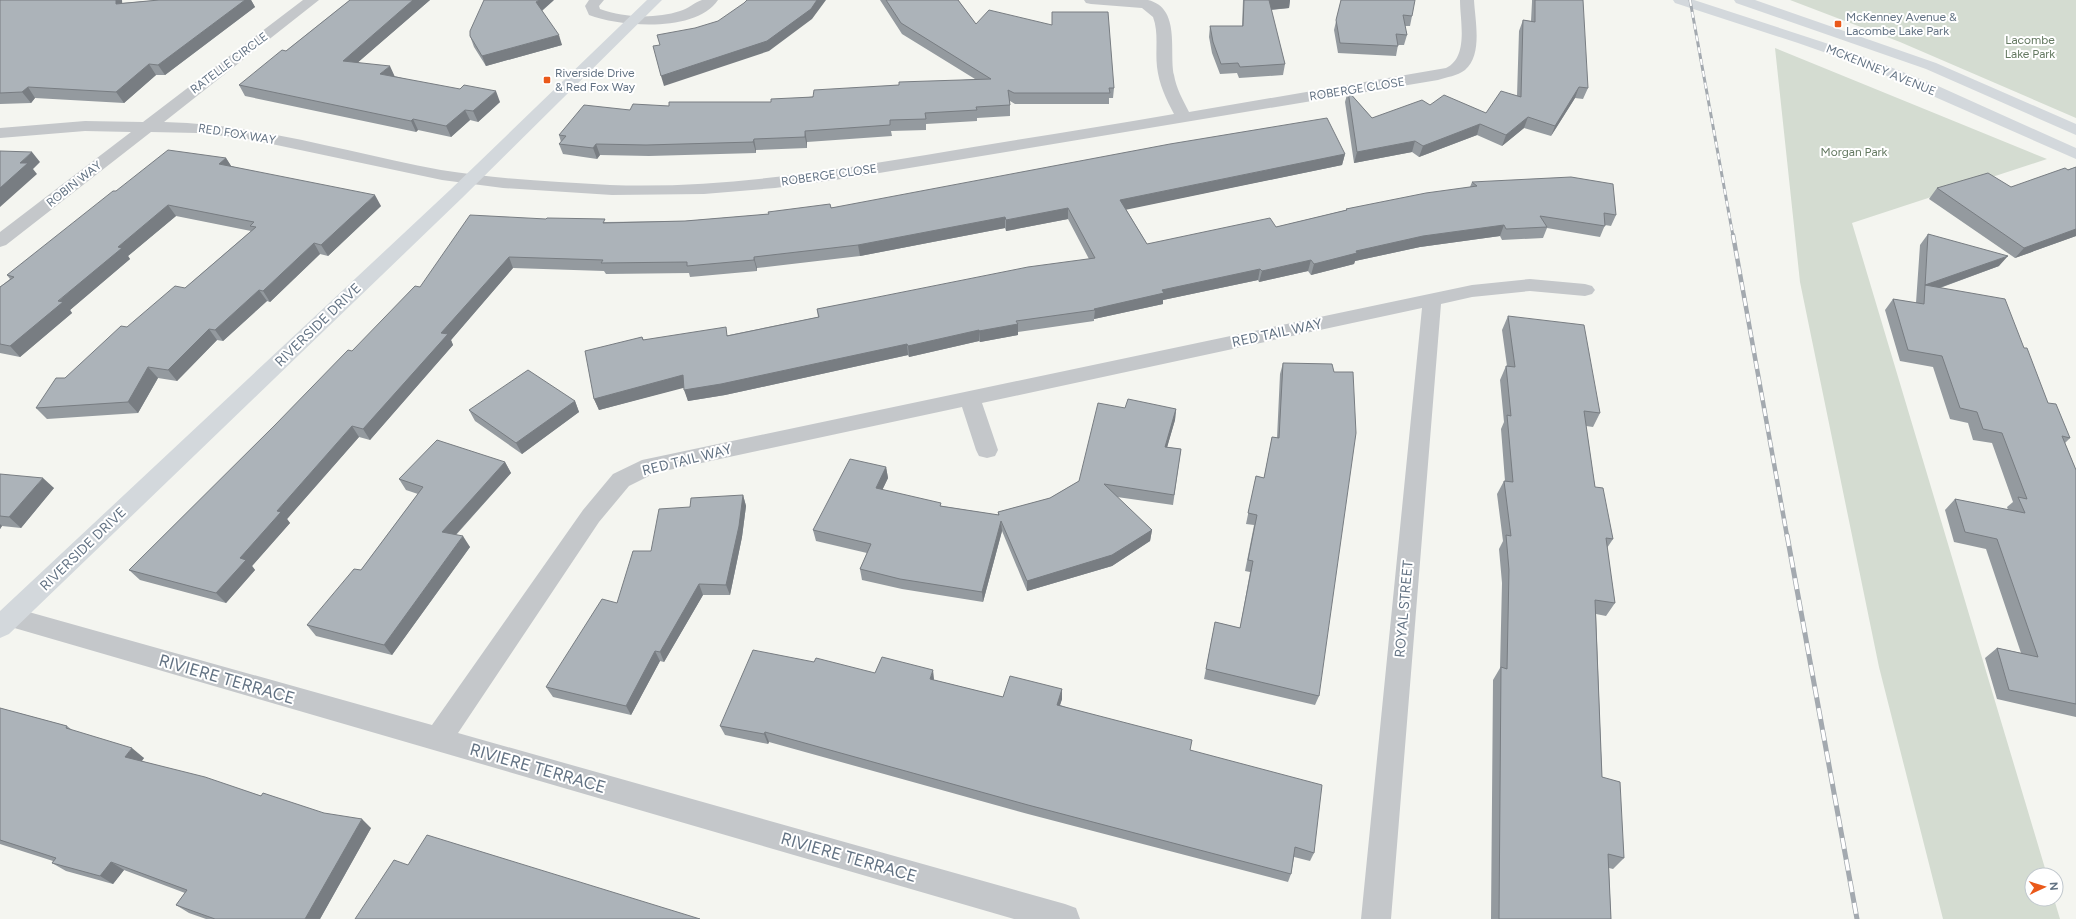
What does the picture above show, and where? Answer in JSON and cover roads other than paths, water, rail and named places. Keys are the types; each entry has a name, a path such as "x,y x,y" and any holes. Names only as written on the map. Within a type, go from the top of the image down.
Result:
{"street":[{"name":"RATELLE CIRCLE","path":"147,126 312,0"},
{"path":"597,0 592,6 594,12 601,16 633,21 692,13 704,7 711,0"},
{"name":"RIVERSIDE DRIVE","path":"5,622 471,179 655,0"},
{"path":"1091,0 1146,4 1153,6 1158,11 1164,25 1164,60 1166,76 1174,99 1184,117"},
{"name":"ROBERGE CLOSE","path":"471,179 558,188 612,190 741,187 849,173 1421,78 1452,70 1463,63 1468,54 1467,0"},
{"name":"MCKENNEY AVENUE","path":"1680,0 1771,28 1845,54 1993,116 2076,154"},
{"name":"MCKENNEY AVENUE","path":"1741,0 1856,38 1930,66 2076,130"},
{"name":"RED FOX WAY","path":"0,132 64,127 147,126 197,128 243,133 442,175 471,179"},
{"name":"ROBIN WAY","path":"0,241 147,126"},
{"name":"RED TAIL WAY","path":"438,739 591,516 621,480 650,466 970,399 1432,300 1472,290 1530,285 1585,290"},
{"name":"ROYAL STREET","path":"1376,919 1432,300"},
{"path":"970,399 988,450"},
{"name":"RIVIERE TERRACE","path":"5,622 438,739 1065,919"}],"railway":[{"path":"1690,0 1733,236"},
{"path":"1733,235 1787,536"},
{"path":"1787,535 1857,919"}],"place":[{"name":"McKenney Avenue & Lacombe Lake Park","path":"1838,24"},
{"name":"Riverside Drive & Red Fox Way","path":"547,80"}],"park label":[{"name":"Lacombe Lake Park","path":"2030,47"},
{"name":"Morgan Park","path":"1854,152"}]}
